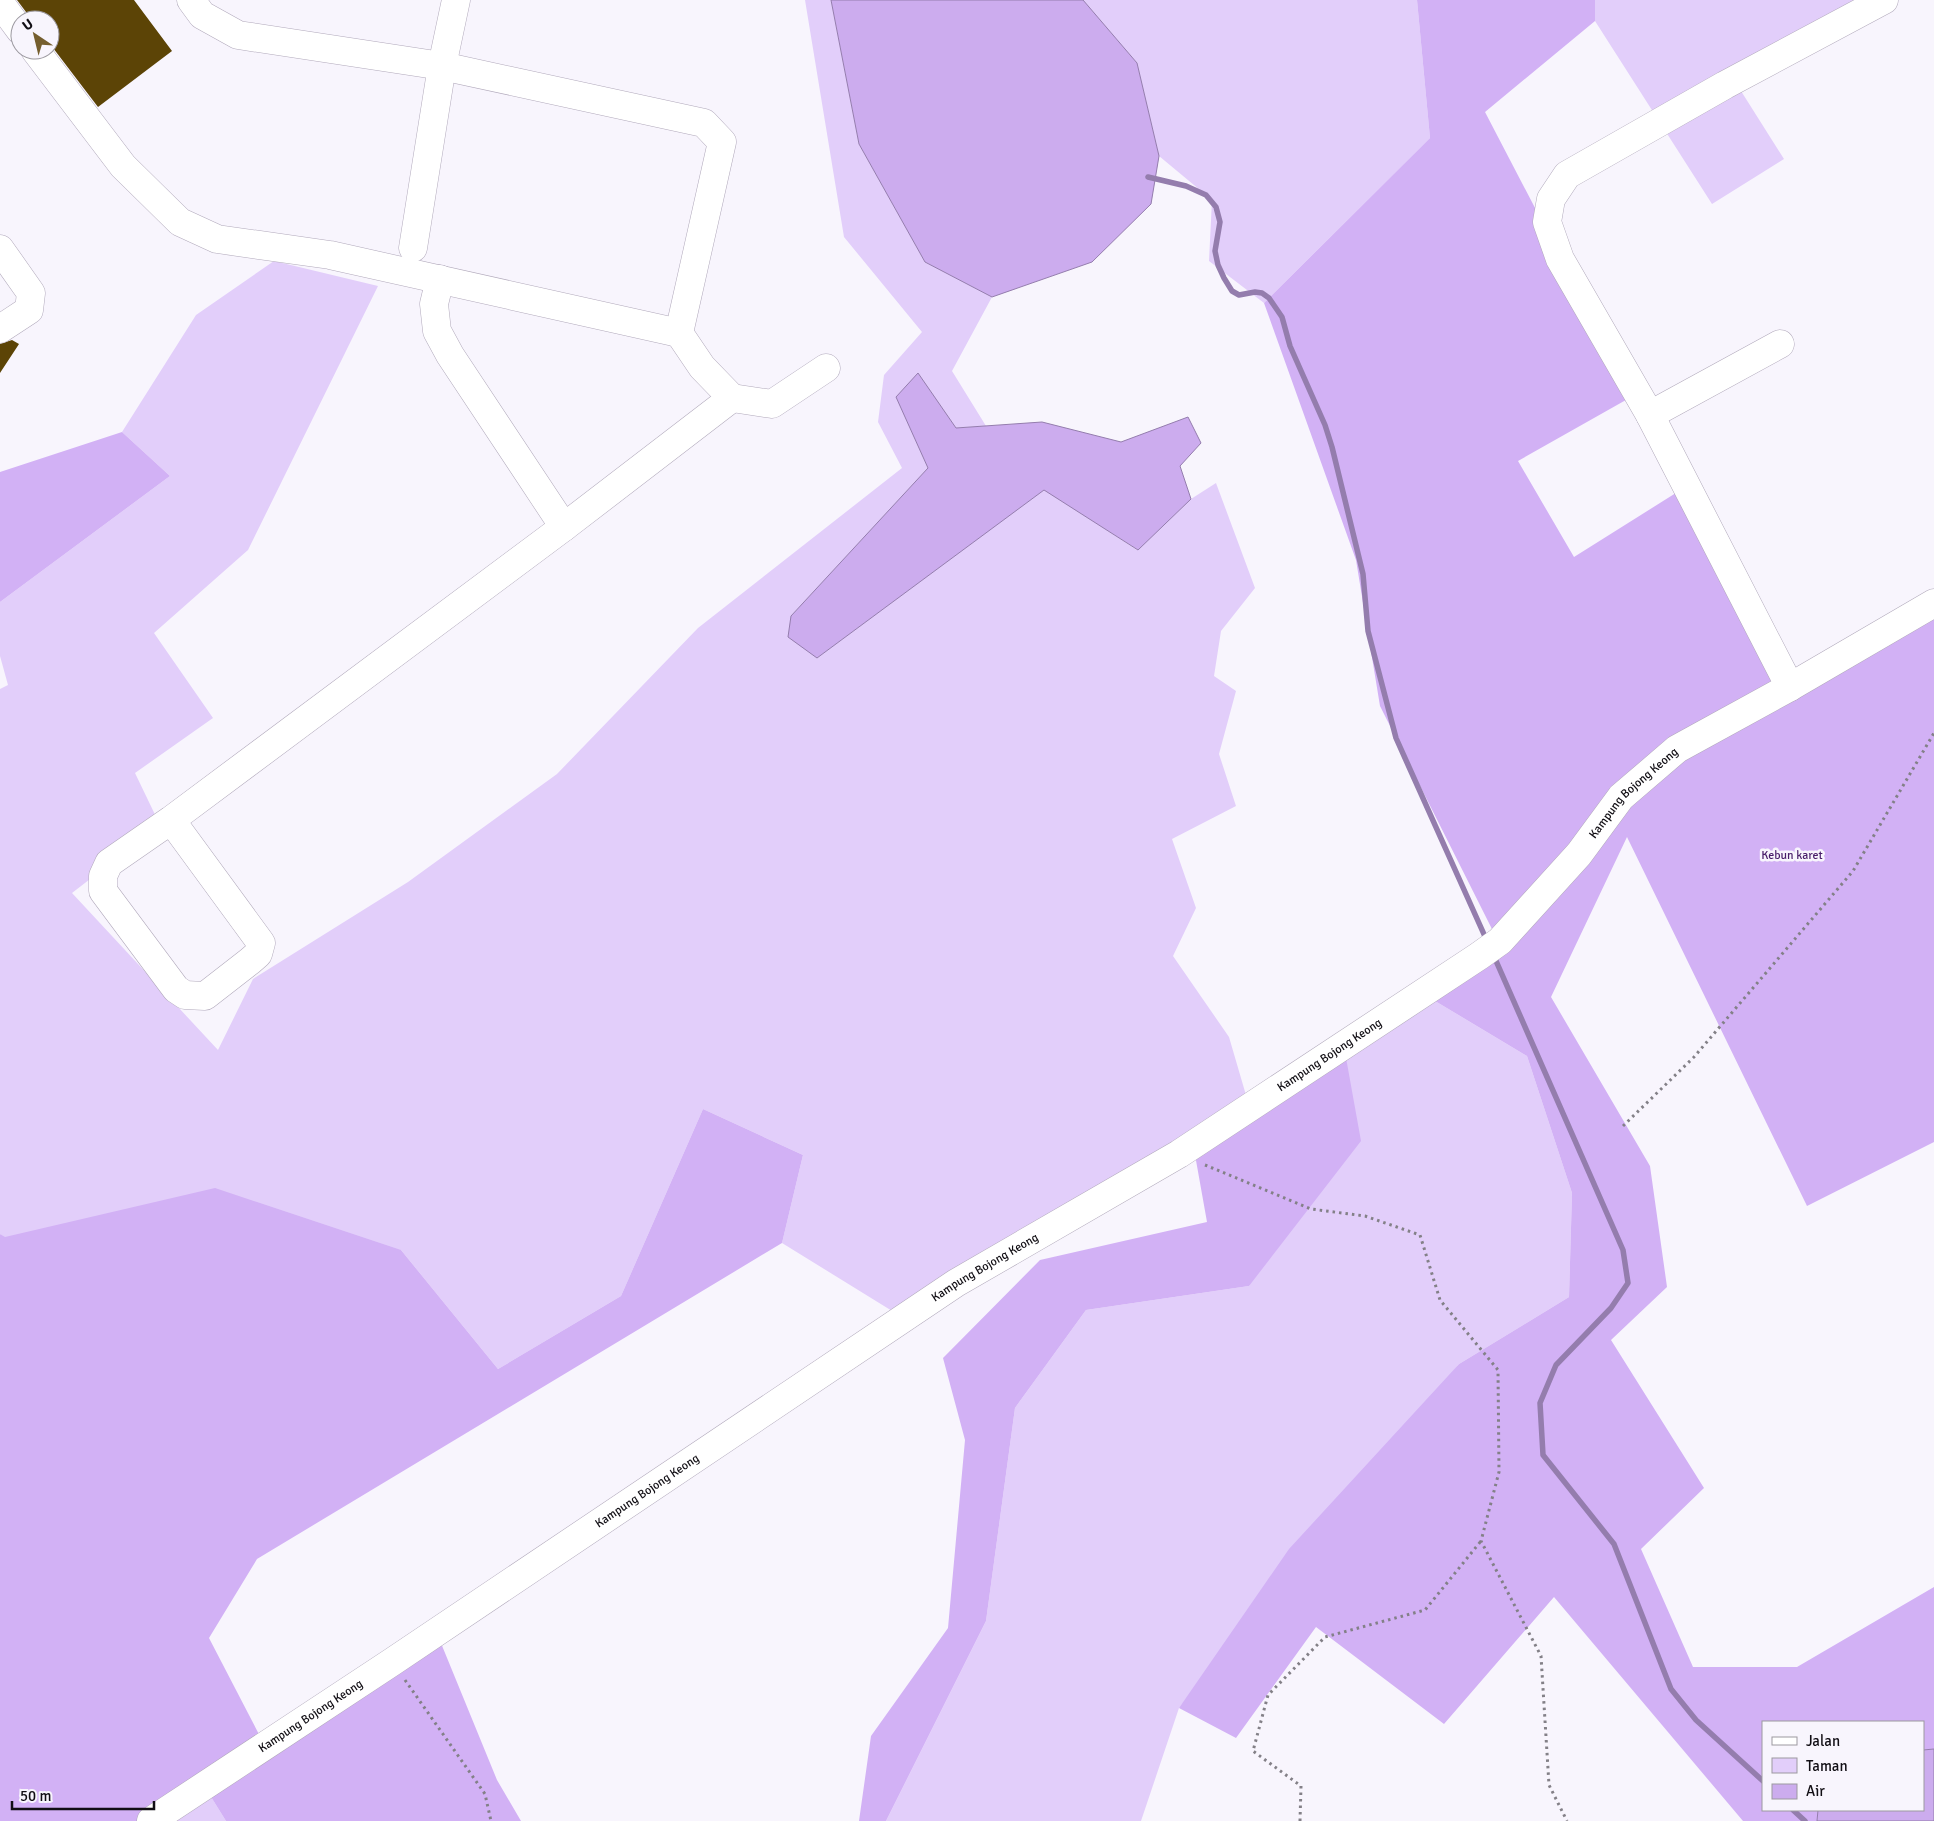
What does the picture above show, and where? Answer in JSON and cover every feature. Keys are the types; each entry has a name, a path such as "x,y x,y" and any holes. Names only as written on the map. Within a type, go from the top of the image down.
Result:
{"street":[{"path":"191,0 202,15 238,35 442,66 704,123 722,142 679,333"},
{"path":"413,248 442,66 456,0"},
{"path":"1790,687 1650,415 1560,259 1547,222 1551,199 1568,175 1725,85 1884,0"},
{"path":"0,3 10,16"},
{"path":"43,60 123,166 180,222 217,239 330,255 679,333 702,367 732,398 772,404 826,368"},
{"path":"0,249 31,293 29,310 0,329"},
{"path":"440,279 434,304 437,331 450,354 564,528"},
{"path":"1650,415 1780,344"},
{"path":"177,828 261,943 258,954 250,962 205,996 185,995 176,989 103,891 103,876 110,864 177,828 732,398"},
{"name":"Kampung Bojong Keong","path":"151,1821 392,1662 956,1283 1179,1154 1489,948 1579,854 1622,797 1676,749 1790,687 1934,603"}],"path":[{"path":"1623,1126 1694,1057 1853,871 1934,733"},
{"path":"1179,1154 1311,1209 1365,1216 1420,1235 1440,1300 1498,1370 1499,1472 1481,1541 1424,1610 1325,1637 1268,1695 1253,1751 1301,1786 1300,1821"},
{"path":"1481,1541 1541,1656 1549,1785 1567,1821"},
{"path":"392,1662 485,1794 491,1821"}],"green space":[{"path":"805,0 831,0 859,144 925,262 992,297 952,371 986,426 956,428 918,374 897,397 928,468 791,616 817,658 1045,489 1137,550 1191,499 1216,483 1255,588 1221,631 1214,676 1236,691 1219,754 1236,806 1172,839 1196,908 1173,956 1229,1037 1248,1102 897,1314 782,1243 803,1155 703,1109 621,1296 498,1369 401,1250 5,1238 0,1234 0,689 8,685 0,656 0,602 170,476 122,432 196,315 274,261 378,286 248,550 154,633 213,718 135,773 160,825 72,893 218,1050 253,979 408,882 557,774 698,628 902,468 878,422 884,375 922,332 844,237"},
{"path":"1083,0 1417,0 1430,138 1264,303 1209,261 1212,200 1159,156 1137,63"},
{"name":"Kebun karet","path":"1417,0 1595,0 1595,21 1485,112 1633,396 1518,461 1574,557 1687,486 1790,694 1934,612 1934,1142 1807,1206 1627,837 1551,997 1650,1166 1667,1287 1611,1340 1704,1488 1641,1549 1693,1667 1797,1667 1934,1587 1934,1749 1924,1750 1924,1721 1762,1721 1762,1811 1818,1811 1817,1821 1743,1821 1554,1597 1444,1724 1316,1627 1236,1738 1179,1708 1289,1549 1459,1364 1569,1297 1572,1193 1527,1056 1420,992 1498,941 1380,706 1356,560 1264,303 1430,138"},
{"path":"1595,0 1868,0 1729,72 1784,159 1712,204 1595,21"},
{"path":"122,432 170,476 0,602 0,472"},
{"path":"1420,992 1527,1056 1572,1193 1569,1297 1459,1364 1179,1708 1141,1821 886,1821 986,1621 1015,1408 1086,1310 1249,1286 1343,1041"},
{"path":"1343,1041 1361,1141 1249,1286 1086,1310 1015,1408 986,1621 886,1821 859,1821 871,1736 948,1628 965,1440 943,1358 1040,1260 1207,1222 1192,1138"},
{"path":"703,1109 803,1155 782,1243 257,1559 209,1638 264,1744 436,1631 497,1780 521,1821 226,1821 203,1784 148,1821 0,1821 0,1234 5,1237 215,1188 401,1250 498,1369 621,1296"},
{"path":"203,1784 226,1821 148,1821"}],"water":[{"path":"831,0 1083,0 1137,63 1159,156 1151,204 1092,262 992,297 925,262 859,144"},
{"path":"918,373 956,428 1042,422 1121,442 1188,417 1201,443 1180,466 1191,499 1138,550 1044,490 817,658 788,637 791,616 928,468 896,397"},
{"path":"1934,1749 1934,1821 1817,1821 1818,1811 1924,1811 1924,1750"}],"building":[{"path":"17,0 134,0 172,51 98,107 60,57 60,10 24,10"},
{"path":"12,340 19,344 0,373 0,344"}],"waterway":[{"path":"1148,177 1186,186 1206,195 1216,207 1220,222 1215,251 1218,265 1232,291 1239,295 1255,292 1262,293 1269,298 1282,317 1290,346 1325,425 1332,447 1363,574 1368,631 1396,738 1487,941"},
{"path":"1493,954 1623,1250 1628,1283 1611,1308 1556,1365 1540,1403 1543,1455 1614,1544 1671,1689 1696,1720 1762,1780"},
{"path":"1794,1811 1805,1821"}]}
